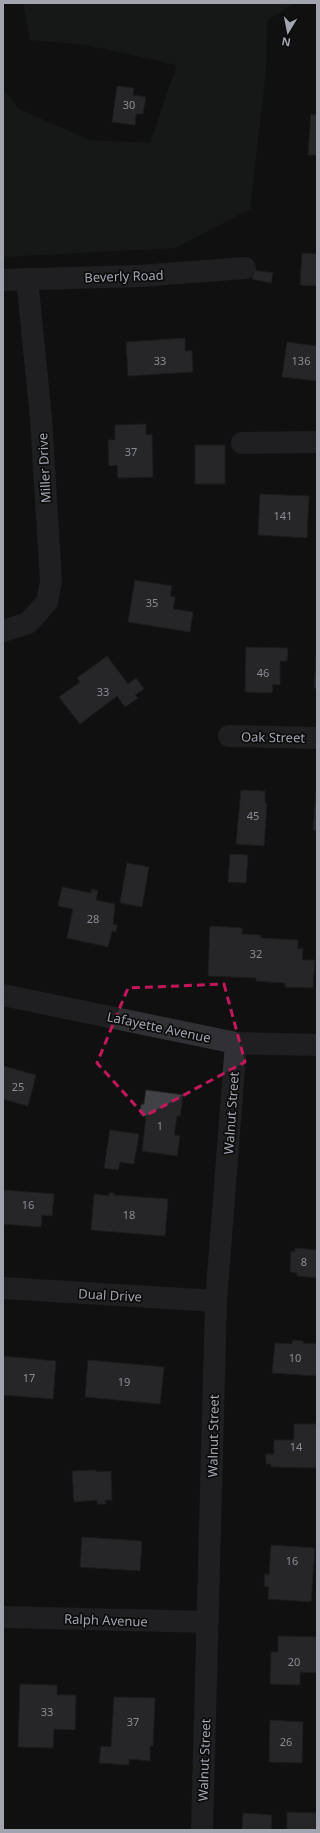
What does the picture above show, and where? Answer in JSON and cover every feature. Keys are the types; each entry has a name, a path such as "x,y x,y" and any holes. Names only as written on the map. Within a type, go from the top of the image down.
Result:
{"street":[{"name":"Beverly Road","path":"3,280 140,276 245,268"},
{"name":"Miller Drive","path":"3,631 28,623 47,602 51,582 41,419 27,279"},
{"path":"242,443 317,442"},
{"name":"Oak Street","path":"229,736 317,738"},
{"name":"Lafayette Avenue","path":"3,995 236,1043 317,1045"},
{"name":"Walnut Street","path":"202,1830 216,1301 236,1043"},
{"name":"Dual Drive","path":"3,1288 216,1301"},
{"name":"Ralph Avenue","path":"3,1617 208,1622"}],"highlighted area":[{"path":"224,984 245,1062 145,1116 97,1063 128,988"}],"shaded area":[{"path":"23,3 294,3 267,21 266,71 250,209 175,248 3,257 3,89 19,109 89,140 150,143 177,65 87,45 30,40"}],"building":[{"path":"117,86 134,88 133,95 146,97 143,114 136,114 135,125 112,122"},
{"path":"311,114 317,115 317,155 308,155"},
{"path":"302,253 317,254 317,286 300,285"},
{"path":"254,270 273,273 271,283 252,279"},
{"path":"185,338 185,351 192,351 193,372 128,376 126,342"},
{"path":"287,342 317,346 317,381 282,377"},
{"path":"146,424 146,435 152,434 153,477 118,478 117,465 109,466 108,440 115,440 115,425"},
{"path":"195,445 225,445 225,484 195,484"},
{"path":"260,494 309,496 307,538 258,535"},
{"path":"135,580 172,586 170,596 175,597 173,609 193,612 190,632 128,622"},
{"path":"317,641 317,689 314,688"},
{"path":"246,647 288,648 287,661 280,661 280,685 273,684 272,693 245,692"},
{"path":"107,656 128,684 136,678 144,689 135,695 138,698 125,707 117,696 80,724 59,697 80,682 77,678"},
{"path":"241,790 265,791 265,803 267,804 264,846 236,844"},
{"path":"317,790 317,831 313,830"},
{"path":"230,854 248,855 246,883 228,882"},
{"path":"127,863 149,867 142,907 120,903"},
{"path":"62,887 91,893 92,889 98,891 96,900 115,904 113,924 117,925 116,932 112,931 108,947 67,938 73,909 58,906"},
{"path":"210,926 242,928 242,934 261,935 261,938 298,940 298,949 303,948 302,960 315,960 313,988 285,987 285,983 256,981 256,978 208,976"},
{"path":"3,1066 36,1075 28,1106 3,1099"},
{"path":"146,1090 183,1095 180,1116 177,1116 174,1135 180,1136 177,1156 142,1151 146,1117 140,1116 141,1105 144,1104"},
{"path":"110,1130 139,1134 134,1164 120,1162 118,1170 104,1168"},
{"path":"3,1190 54,1194 52,1216 42,1215 41,1227 3,1224"},
{"path":"109,1193 114,1193 114,1195 168,1199 165,1236 91,1230 94,1194 109,1196"},
{"path":"295,1248 317,1250 317,1278 297,1276 297,1273 290,1272 291,1251 295,1252"},
{"path":"293,1340 303,1341 303,1343 317,1344 317,1376 272,1373 275,1343 292,1344"},
{"path":"3,1356 56,1361 53,1399 3,1395"},
{"path":"88,1360 164,1367 160,1404 85,1397"},
{"path":"294,1424 317,1424 317,1468 271,1467 271,1464 266,1464 266,1454 274,1454 274,1440 294,1440"},
{"path":"96,1470 97,1472 111,1471 112,1500 105,1500 106,1504 97,1504 97,1500 74,1502 72,1471"},
{"path":"82,1537 142,1541 140,1571 80,1567"},
{"path":"271,1545 315,1548 311,1602 268,1599 269,1587 264,1586 265,1574 269,1575"},
{"path":"278,1636 317,1637 317,1673 300,1672 300,1685 270,1684 271,1652 278,1652"},
{"path":"20,1684 57,1685 57,1695 76,1695 75,1730 54,1729 53,1748 18,1747"},
{"path":"114,1697 155,1698 153,1746 150,1746 150,1761 129,1759 129,1765 99,1763 101,1746 111,1747"},
{"path":"270,1720 303,1722 302,1763 269,1762"},
{"path":"287,1812 316,1813 316,1830 287,1830"},
{"path":"243,1813 272,1815 271,1830 242,1830"}]}
